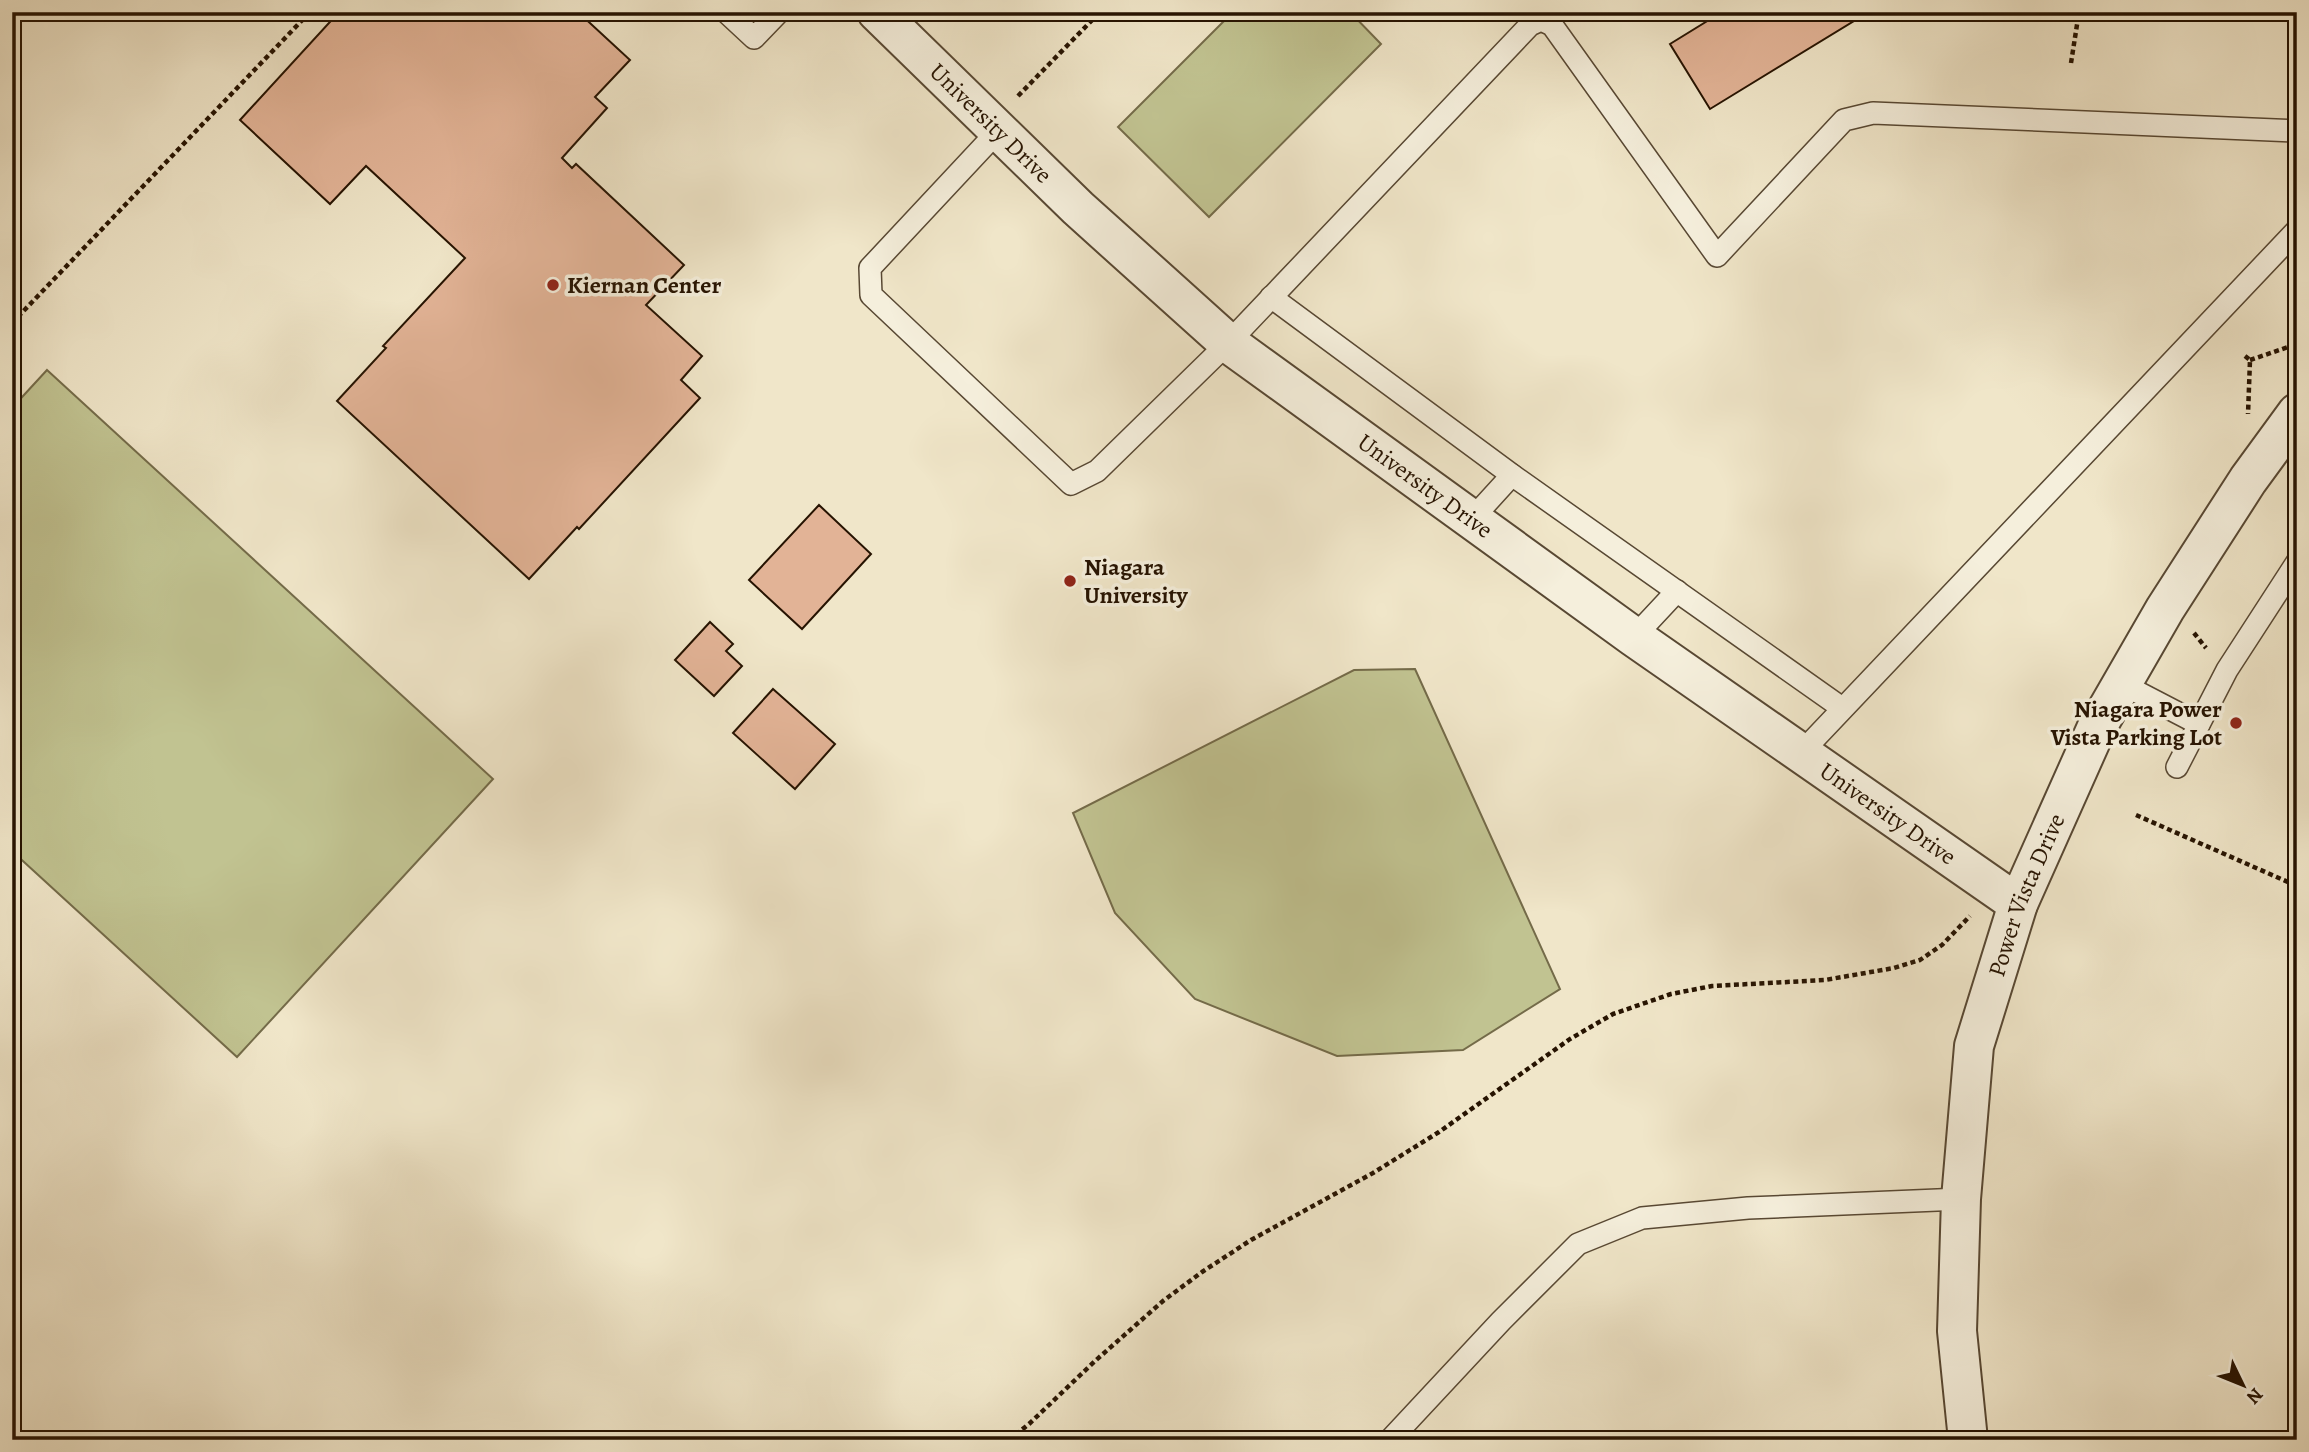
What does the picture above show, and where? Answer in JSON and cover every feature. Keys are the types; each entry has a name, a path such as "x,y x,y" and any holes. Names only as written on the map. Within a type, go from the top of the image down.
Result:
{"street":[{"name":"University Drive","path":"877,12 1078,208 1227,343 1634,637 2018,904"},
{"name":"Power Vista Drive","path":"1968,1440 1957,1331 1961,1199 1974,1046 2018,904 2097,727 2165,609 2225,515 2297,413"}],"lane":[{"path":"726,12 754,38 779,12"},
{"path":"999,130 870,268 871,295 1071,484 1097,471 1227,343 1530,25 1541,20 1552,25 1717,256 1844,120 1857,116 1873,113 2297,131"},
{"path":"1800,754 2297,230"},
{"path":"1271,297 1512,475 1842,708"},
{"path":"1471,520 1512,475"},
{"path":"2177,767 2227,670 2297,562"},
{"path":"1634,637 1677,592"},
{"path":"2122,684 2199,723"},
{"path":"1390,1440 1501,1321 1578,1244 1642,1218 1748,1208 1961,1199"}],"path":[{"path":"12,323 310,12"},
{"path":"1026,104 1017,95 1100,12"},
{"path":"2071,63 2079,12"},
{"path":"2248,418 2248,358 2297,344"},
{"path":"2192,629 2213,657"},
{"path":"2136,815 2297,886"},
{"path":"1009,1440 1153,1310 1202,1272 1251,1240 1373,1174 1570,1039 1613,1014 1671,994 1712,986 1859,976 1920,960 1964,925 1976,910"},
{"path":"493,1440 554,1440"}],"green space":[{"path":"1233,12 1350,12 1381,44 1209,217 1118,127"},
{"path":"47,370 493,779 237,1057 12,851 12,408"},
{"path":"1415,669 1560,989 1463,1050 1337,1056 1195,999 1115,913 1073,813 1354,670"}],"building":[{"name":"Kiernan Center","path":"339,12 578,12 630,60 595,97 607,108 562,158 572,168 576,164 684,265 646,305 702,356 681,380 700,398 529,579 337,401 386,348 383,346 465,258 366,166 330,204 240,120"},
{"path":"1722,12 1867,13 1710,109 1670,44"},
{"path":"2091,12 2176,12 2176,14 2091,16"},
{"path":"2260,12 2297,12 2297,19 2260,19"},
{"path":"819,505 871,554 802,629 749,580"},
{"path":"710,622 733,644 726,651 742,666 714,696 675,660"},
{"path":"773,689 835,744 795,789 733,733"}],"place":[{"name":"Kiernan Center","path":"553,285"},
{"name":"Niagara University","path":"1070,581"},
{"name":"Niagara Power Vista Parking Lot","path":"2236,723"}]}
